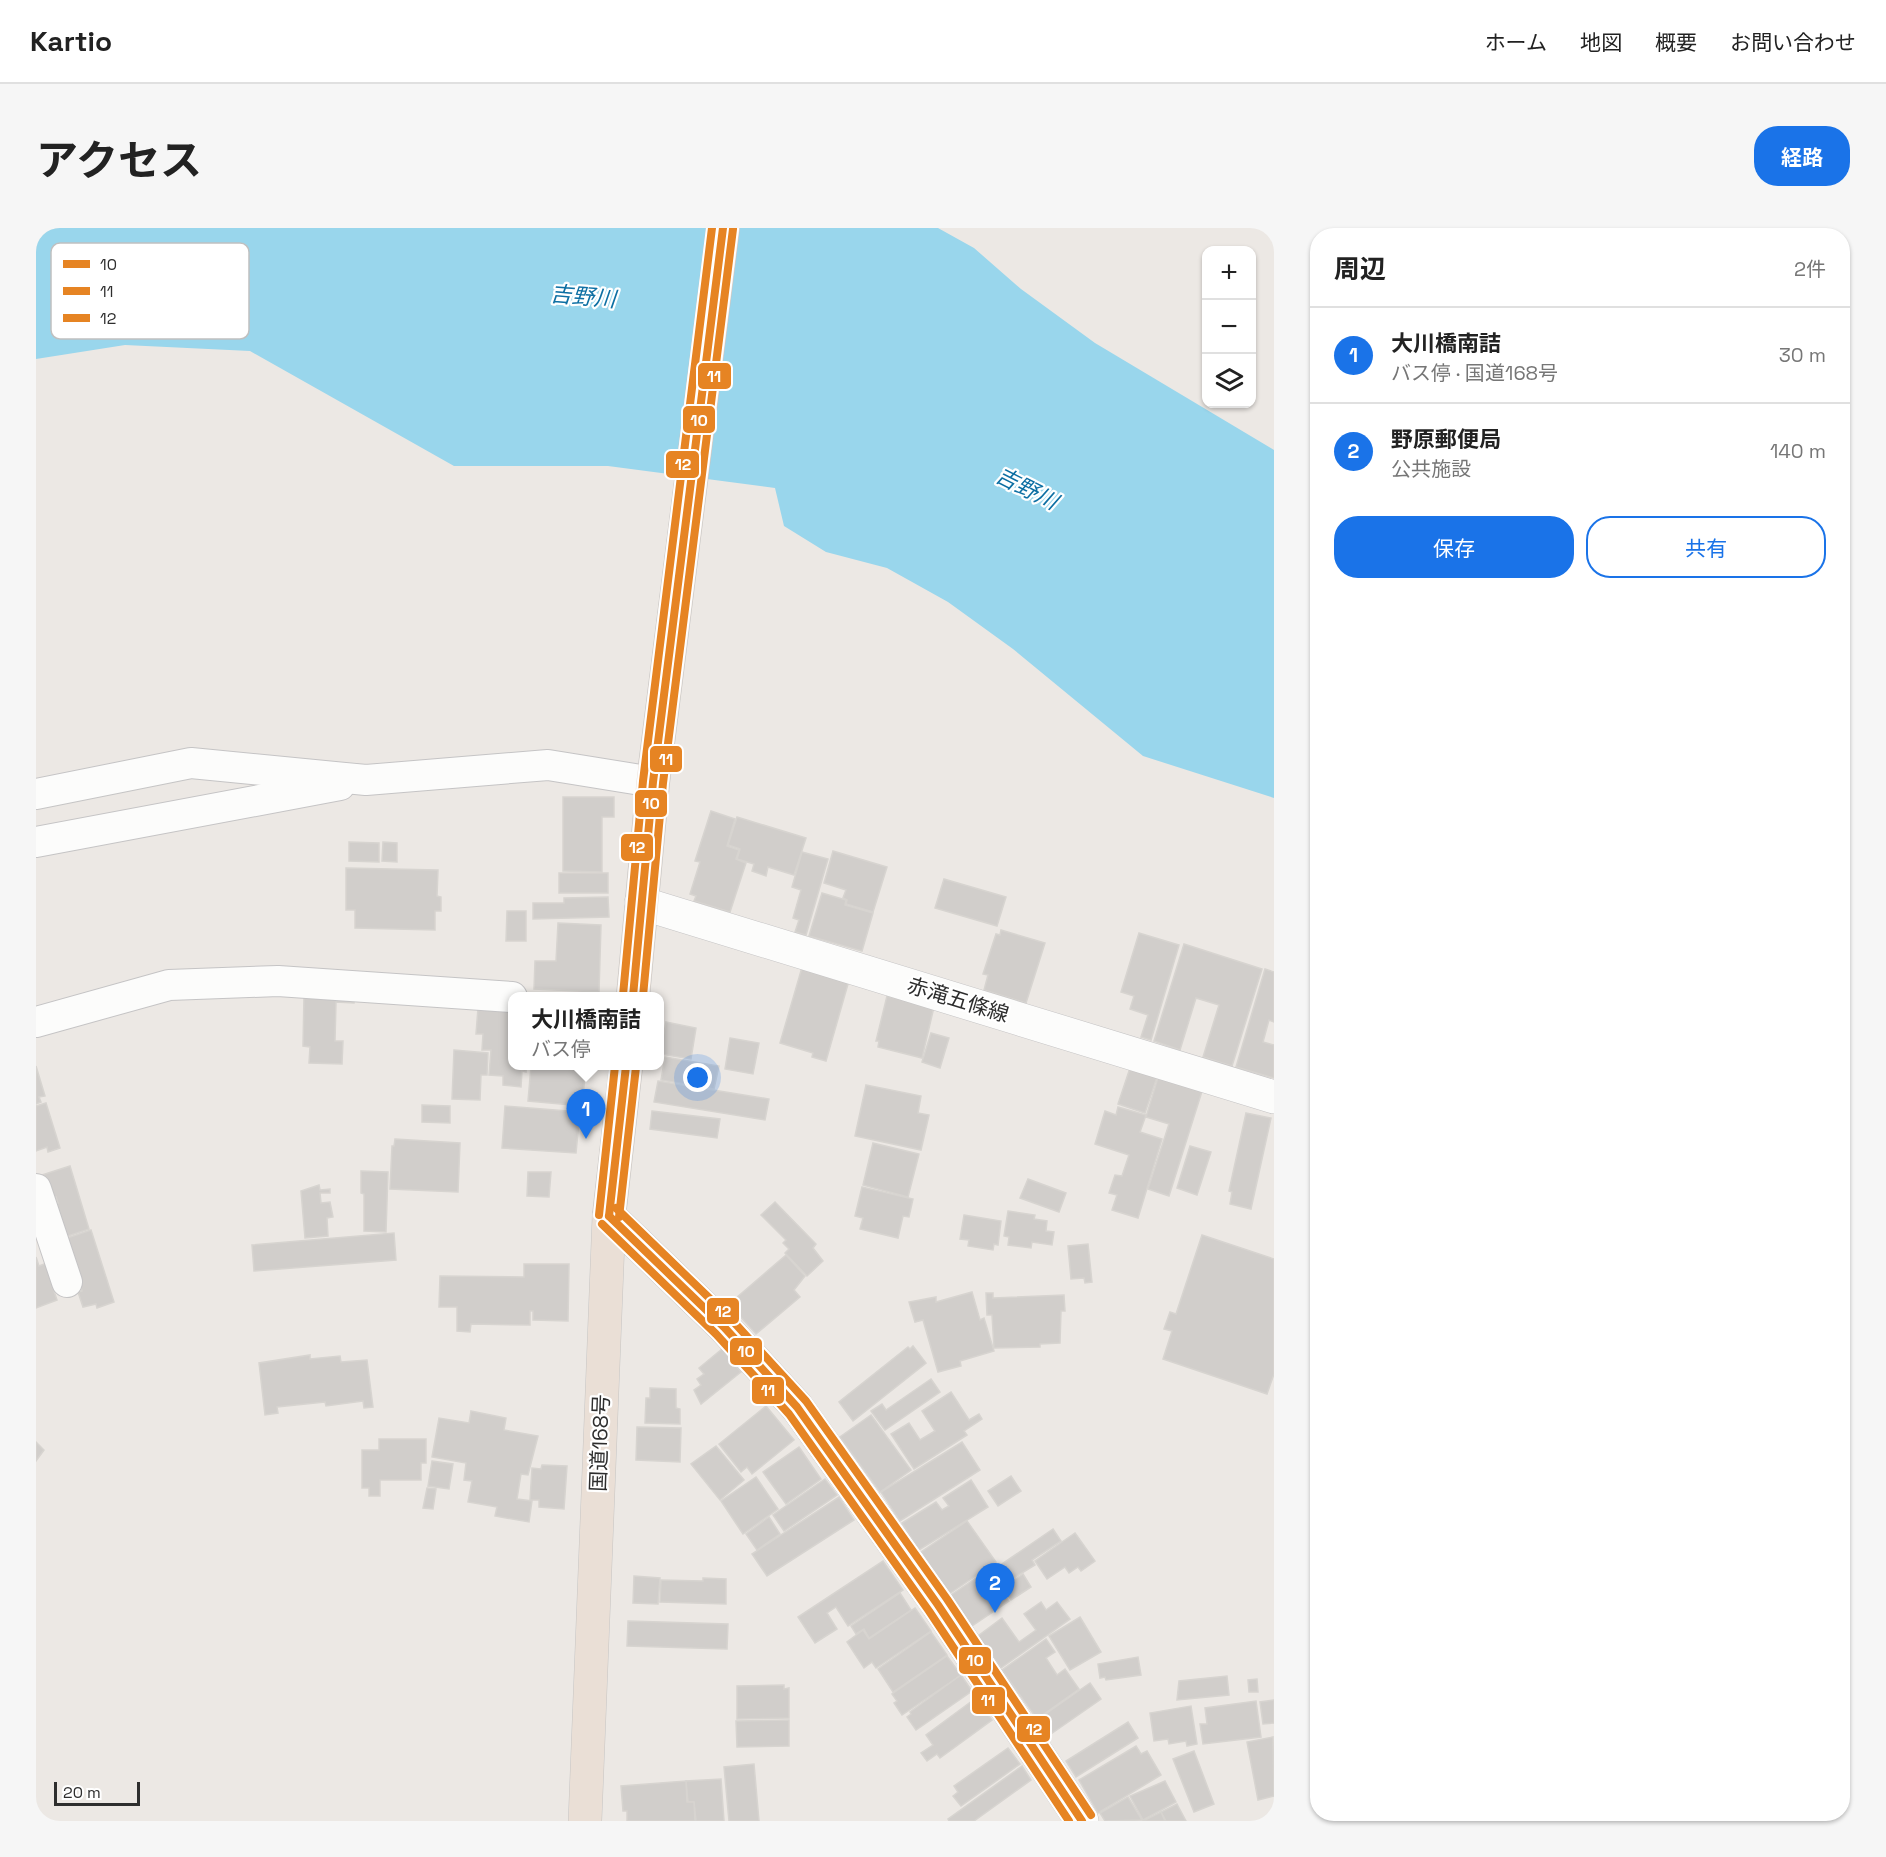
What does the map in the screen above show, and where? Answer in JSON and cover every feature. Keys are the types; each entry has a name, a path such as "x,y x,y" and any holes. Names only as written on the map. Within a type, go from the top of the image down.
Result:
{"highway":[{"path":"633,992 655,772 723,228"},
{"name":"国道168号","path":"585,1821 609,1216 625,1070"}],"street":[{"path":"36,794 191,763 282,770 366,780"},
{"path":"36,842 366,780 548,765 655,772"},
{"name":"赤滝五條線","path":"642,903 1274,1097"},
{"path":"36,1022 169,985 278,981 508,997"},
{"path":"36,1189 67,1282"},
{"path":"609,1216 724,1327 797,1407 938,1605 1082,1821"}],"water":[{"name":"吉野川","path":"36,228 938,228 974,248 1021,289 1095,343 1274,450 1274,798 1143,756 1013,649 948,602 887,568 826,552 784,526 775,488 608,466 454,466 250,351 125,345 36,359"}],"building":[{"path":"563,797 614,797 614,817 602,817 602,872 563,871"},
{"path":"711,811 735,819 727,846 739,850 736,859 746,863 730,912 694,901 696,896 690,894 700,862 695,861"},
{"path":"737,817 806,838 794,875 768,867 766,876 752,871 754,864 737,859 740,849 728,845"},
{"path":"349,842 379,843 379,862 349,861"},
{"path":"383,842 397,843 397,862 382,861"},
{"path":"833,851 887,867 873,912 846,904 847,900 843,898 846,890 824,883"},
{"path":"802,852 828,859 806,935 795,932 799,920 793,918 801,890 792,887"},
{"path":"346,868 438,870 437,896 441,897 441,911 435,911 435,930 355,928 355,910 346,910"},
{"path":"559,873 608,873 608,893 559,893"},
{"path":"944,879 1006,897 997,926 935,908"},
{"path":"822,893 846,900 845,905 873,913 862,951 809,936"},
{"path":"608,897 609,917 533,919 533,903 564,903 564,898"},
{"path":"507,911 526,911 526,941 506,941"},
{"path":"558,923 601,925 599,992 534,989 535,961 556,961"},
{"path":"1001,930 1045,943 1026,1003 984,990 988,975 983,974 996,934 1000,935"},
{"path":"1139,933 1179,945 1151,1040 1141,1037 1148,1015 1130,1009 1134,996 1121,992"},
{"path":"1184,944 1262,969 1232,1066 1203,1057 1219,1005 1196,998 1180,1050 1154,1041"},
{"path":"803,964 850,977 826,1061 812,1057 813,1053 780,1043"},
{"path":"1265,969 1274,972 1274,1022 1269,1020 1263,1042 1274,1045 1274,1078 1236,1067"},
{"path":"304,995 354,996 354,1003 336,1002 335,1041 343,1041 342,1064 309,1063 310,1047 303,1046"},
{"path":"887,996 934,1007 922,1058 878,1047 879,1041 876,1041"},
{"path":"478,1008 508,1009 508,1070 526,1070 526,1072 522,1071 521,1087 503,1085 503,1076 489,1075 491,1050 482,1050 483,1034 476,1034"},
{"path":"666,1022 696,1028 691,1059 664,1055"},
{"path":"931,1033 949,1038 940,1068 922,1062"},
{"path":"730,1038 759,1043 753,1074 725,1069"},
{"path":"454,1050 488,1053 487,1075 481,1075 480,1100 452,1099"},
{"path":"665,1057 719,1066 714,1089 661,1080"},
{"path":"1132,1062 1159,1071 1145,1113 1118,1104"},
{"path":"36,1066 45,1096 39,1097 41,1102 36,1104"},
{"path":"531,1070 586,1070 582,1106 528,1101"},
{"path":"1160,1071 1204,1085 1169,1196 1148,1189 1169,1124 1146,1117"},
{"path":"658,1081 769,1099 765,1120 654,1102"},
{"path":"866,1085 921,1096 918,1113 929,1115 921,1150 855,1136"},
{"path":"46,1103 60,1148 48,1152 47,1147 36,1151 36,1106"},
{"path":"422,1105 450,1106 450,1123 422,1122"},
{"path":"505,1106 580,1112 576,1153 502,1148"},
{"path":"1118,1107 1146,1115 1140,1132 1162,1139 1138,1218 1112,1210 1117,1195 1109,1193 1115,1175 1122,1176 1129,1155 1095,1144 1105,1111 1116,1115"},
{"path":"652,1111 720,1119 717,1138 650,1129"},
{"path":"1246,1113 1271,1118 1251,1209 1230,1204 1232,1192 1229,1191"},
{"path":"395,1139 460,1143 458,1192 390,1189 392,1146 394,1146"},
{"path":"873,1143 919,1154 908,1197 863,1185"},
{"path":"1190,1146 1211,1152 1197,1195 1177,1188"},
{"path":"70,1166 89,1229 65,1237 51,1205 58,1203 56,1197 50,1199 42,1175"},
{"path":"361,1171 388,1172 386,1232 364,1231 364,1194 361,1193"},
{"path":"528,1172 551,1172 549,1197 527,1196"},
{"path":"1028,1179 1066,1193 1059,1212 1020,1198"},
{"path":"319,1185 320,1190 330,1189 330,1193 320,1193 321,1203 330,1202 333,1217 327,1218 328,1236 305,1238 301,1191"},
{"path":"862,1187 913,1199 909,1217 903,1216 898,1238 860,1229 863,1218 855,1216"},
{"path":"775,1202 816,1244 813,1248 823,1261 807,1276 785,1253 789,1249 783,1243 786,1240 761,1215"},
{"path":"1008,1211 1035,1215 1034,1219 1047,1221 1046,1231 1054,1232 1052,1245 1032,1242 1031,1248 1008,1245 1009,1237 1004,1236"},
{"path":"964,1215 1001,1221 998,1245 994,1244 993,1250 968,1246 969,1240 960,1239"},
{"path":"91,1230 114,1302 97,1308 96,1304 83,1307 78,1292 82,1291 67,1238"},
{"path":"394,1233 396,1260 254,1271 252,1245"},
{"path":"1202,1235 1274,1259 1274,1374 1267,1394 1163,1359 1172,1331 1164,1329 1170,1312 1176,1314"},
{"path":"1088,1244 1092,1282 1085,1283 1084,1278 1071,1279 1068,1246"},
{"path":"786,1255 805,1276 794,1290 800,1297 756,1334 729,1304"},
{"path":"36,1257 39,1266 47,1263 57,1290 54,1291 57,1300 36,1308"},
{"path":"524,1264 569,1264 568,1321 533,1320 533,1311 530,1311 530,1325 471,1324 470,1332 457,1331 457,1307 439,1307 440,1276 524,1277"},
{"path":"972,1292 980,1320 984,1318 994,1351 960,1361 961,1366 938,1372 923,1320 915,1322 909,1302 936,1297 936,1302"},
{"path":"986,1293 993,1293 993,1298 1064,1295 1065,1311 1061,1311 1060,1343 1040,1344 1040,1347 994,1348 992,1315 987,1315"},
{"path":"913,1346 926,1363 853,1421 839,1402 908,1347 910,1349"},
{"path":"722,1349 741,1372 701,1404 694,1390 701,1385 697,1379 704,1374 699,1368"},
{"path":"310,1355 310,1359 340,1356 341,1362 367,1360 373,1407 364,1408 363,1401 326,1406 325,1402 277,1407 278,1413 265,1415 259,1363"},
{"path":"931,1379 940,1392 885,1430 871,1411 882,1404 886,1410"},
{"path":"650,1388 676,1389 676,1408 680,1409 680,1424 645,1423 646,1398 650,1398"},
{"path":"951,1392 969,1420 979,1414 982,1419 964,1431 967,1435 914,1469 891,1434 909,1423 920,1440 935,1431 922,1411"},
{"path":"766,1406 794,1440 752,1474 747,1467 741,1472 719,1444"},
{"path":"471,1411 506,1418 504,1430 538,1436 528,1475 521,1474 517,1499 532,1501 529,1522 495,1516 497,1507 468,1502 472,1481 464,1480 466,1463 432,1457 439,1418 469,1423"},
{"path":"871,1415 911,1470 880,1492 840,1437"},
{"path":"637,1427 681,1428 680,1462 636,1460"},
{"path":"379,1439 426,1439 426,1463 421,1463 421,1480 380,1480 380,1496 369,1496 369,1488 362,1488 362,1450 379,1450"},
{"path":"36,1442 44,1450 36,1461"},
{"path":"962,1442 980,1470 900,1521 881,1492"},
{"path":"716,1446 744,1480 720,1500 691,1464"},
{"path":"799,1447 821,1479 786,1504 763,1472"},
{"path":"432,1461 453,1464 449,1489 428,1486"},
{"path":"542,1465 567,1466 564,1509 539,1507 539,1500 530,1500 532,1468 541,1469"},
{"path":"1011,1476 1021,1491 998,1506 988,1491"},
{"path":"756,1477 778,1509 743,1534 721,1501"},
{"path":"825,1479 837,1495 784,1531 773,1515"},
{"path":"971,1480 988,1507 919,1550 902,1523 936,1502 942,1510 949,1506 943,1498"},
{"path":"427,1488 436,1489 433,1509 423,1508"},
{"path":"839,1497 854,1520 767,1576 752,1554"},
{"path":"769,1517 780,1534 757,1550 746,1534"},
{"path":"967,1521 996,1562 949,1594 921,1552"},
{"path":"1053,1529 1061,1541 1032,1560 1035,1565 1009,1581 999,1566"},
{"path":"1075,1533 1095,1561 1081,1571 1078,1567 1069,1573 1065,1567 1047,1579 1035,1561"},
{"path":"883,1561 903,1590 848,1626 836,1607 827,1613 837,1629 815,1643 798,1617"},
{"path":"994,1566 1006,1584 1000,1588 1009,1601 972,1626 951,1595"},
{"path":"1023,1574 1031,1587 1011,1600 1002,1588"},
{"path":"634,1576 660,1578 658,1604 633,1603"},
{"path":"703,1578 726,1579 726,1604 660,1602 661,1580 703,1581"},
{"path":"900,1593 911,1610 869,1638 864,1629 856,1634 851,1626"},
{"path":"1041,1602 1046,1610 1057,1602 1070,1619 1001,1668 978,1636 1002,1618 1019,1642 1036,1630 1024,1614"},
{"path":"915,1608 931,1631 876,1668 872,1662 864,1668 847,1642 863,1630 869,1639"},
{"path":"1080,1617 1101,1652 1070,1670 1049,1636"},
{"path":"628,1621 728,1624 727,1649 627,1646"},
{"path":"931,1632 947,1655 893,1692 878,1669"},
{"path":"1046,1639 1055,1652 1046,1658 1057,1675 1065,1669 1079,1689 1037,1719 1002,1670"},
{"path":"947,1656 961,1675 902,1715 894,1703 897,1701 892,1694"},
{"path":"1138,1657 1141,1675 1106,1680 1105,1677 1100,1678 1098,1664"},
{"path":"961,1675 972,1691 916,1730 907,1717 911,1714 910,1712"},
{"path":"1227,1676 1229,1695 1177,1700 1179,1681"},
{"path":"1257,1679 1258,1692 1249,1692 1248,1680"},
{"path":"1090,1683 1101,1699 1048,1736 1037,1720"},
{"path":"784,1685 784,1689 789,1688 789,1718 737,1719 737,1686"},
{"path":"976,1698 992,1720 940,1758 937,1754 927,1761 921,1753 933,1745 926,1735"},
{"path":"1274,1700 1274,1723 1263,1724 1260,1702"},
{"path":"1256,1701 1261,1737 1203,1744 1200,1724 1207,1724 1205,1708"},
{"path":"1191,1706 1197,1744 1187,1746 1186,1741 1169,1744 1168,1739 1154,1741 1150,1713"},
{"path":"789,1720 789,1746 737,1747 736,1721"},
{"path":"1128,1722 1138,1738 1076,1777 1066,1761"},
{"path":"1273,1737 1274,1796 1258,1800 1247,1742"},
{"path":"1136,1746 1141,1754 1147,1751 1161,1775 1098,1813 1079,1780"},
{"path":"1008,1748 1020,1764 961,1806 953,1796 958,1792 954,1786"},
{"path":"1194,1751 1214,1804 1194,1812 1173,1759"},
{"path":"754,1764 759,1821 729,1821 724,1767"},
{"path":"1022,1766 1031,1780 974,1821 949,1821 948,1819"},
{"path":"721,1779 724,1821 696,1821 694,1802 688,1802 686,1781"},
{"path":"686,1781 687,1802 694,1802 695,1821 627,1821 627,1811 623,1811 621,1786"},
{"path":"1165,1781 1176,1802 1143,1820 1130,1796"},
{"path":"1128,1797 1142,1820 1105,1821 1100,1813"},
{"path":"1177,1804 1186,1821 1166,1821 1161,1812"},
{"path":"1161,1812 1165,1821 1143,1821"}],"transit line":[{"name":"12","path":"623,992 643,781 712,228"},
{"name":"10","path":"633,992 653,782 723,228"},
{"name":"11","path":"643,992 663,783 733,229"},
{"name":"12","path":"599,1215 615,1070"},
{"name":"10","path":"609,1216 626,1070"},
{"name":"11","path":"619,1217 636,1070"},
{"name":"12","path":"616,1208 731,1319 806,1401 947,1599 1091,1815"},
{"name":"10","path":"609,1216 724,1327 797,1407 938,1605 1082,1821"},
{"name":"11","path":"602,1224 716,1334 789,1414 929,1611 1069,1821"}],"place":[{"name":"大川橋南詰","path":"586,1139"},
{"name":"野原郵便局","path":"995,1613"}]}
